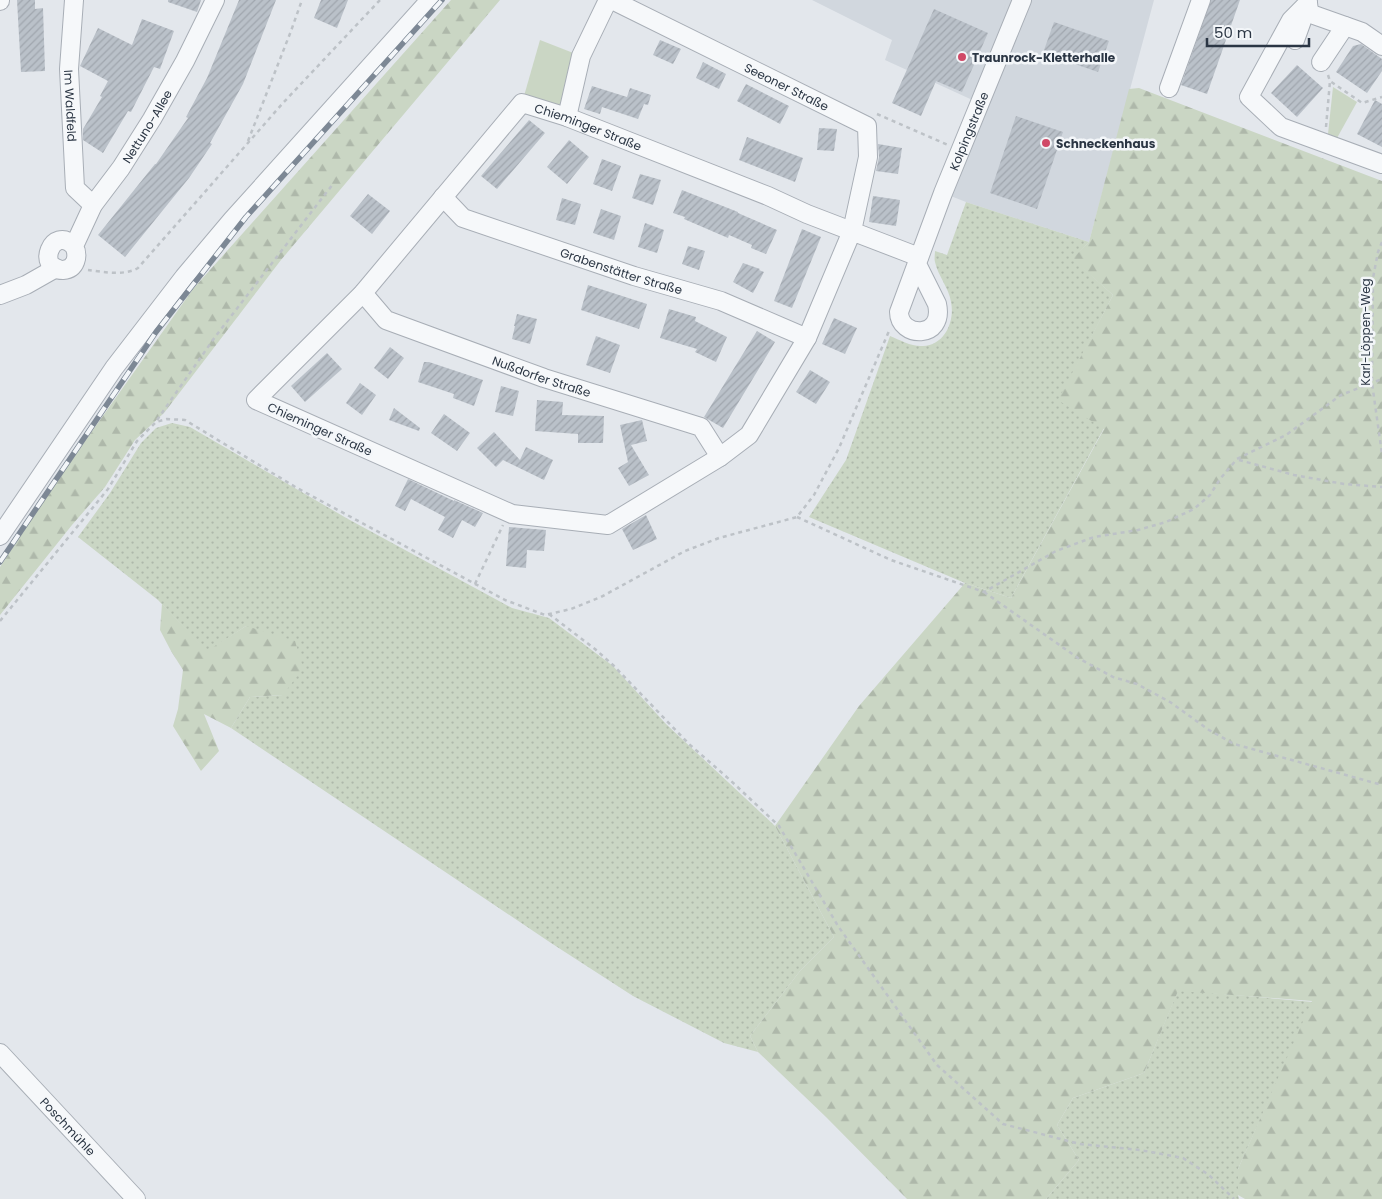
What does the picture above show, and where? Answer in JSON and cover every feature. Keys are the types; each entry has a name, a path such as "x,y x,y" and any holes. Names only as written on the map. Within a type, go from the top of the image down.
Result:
{"street":[{"name":"Im Waldfeld","path":"74,0 69,69 74,188 93,205"},
{"name":"Nettuno-Allee","path":"64,267 75,262 77,251 74,246 93,205 121,168 152,119 185,61 215,0"},
{"path":"0,536 114,368 184,277 232,220 430,0"},
{"path":"567,117 581,56 608,0"},
{"name":"Seeoner Straße","path":"612,0 867,126"},
{"name":"Kolpingstraße","path":"899,318 918,260 960,150 1022,0"},
{"path":"1169,88 1201,0"},
{"path":"1309,2 1309,11 1314,15 1362,32 1382,46"},
{"path":"1295,40 1309,2"},
{"path":"1309,2 1291,20 1249,97 1281,127 1382,164"},
{"path":"1321,62 1345,26"},
{"name":"Chieminger Straße","path":"852,230 807,338 749,436 720,457 608,525 509,513 256,400 363,293 522,103 567,117 768,196 807,214 852,230 918,260"},
{"path":"852,230 868,157 867,126"},
{"name":"Grabenstätter Straße","path":"444,197 463,218 634,276 721,301 807,338"},
{"path":"64,267 50,262 48,258 49,249 55,243 63,240 74,246"},
{"path":"899,318 908,327 922,331 929,329 938,318 937,304 918,260"},
{"path":"0,295 64,267"},
{"name":"Nußdorfer Straße","path":"363,293 386,320 544,378 701,427 720,457"},
{"name":"Poschmühle","path":"0,1053 136,1199"}],"path":[{"path":"248,143 302,0"},
{"path":"64,267 104,272 132,272 138,268 283,103 380,0"},
{"path":"1321,62 1330,81 1362,103 1382,96"},
{"path":"1323,143 1325,139 1330,81"},
{"path":"867,126 872,112 960,150"},
{"path":"0,621 108,488 137,441 156,422 216,337 333,184"},
{"name":"Karl-Löppen-Weg","path":"1382,242 1373,278 1372,383 1382,454"},
{"path":"547,614 571,609 601,597 685,551 710,541 797,518 814,495 839,448 888,332 899,318"},
{"path":"984,592 1064,548 1094,537 1138,530 1166,522 1194,509 1210,495 1220,479 1237,459 1286,435 1341,395 1382,379"},
{"path":"156,422 167,418 185,420 297,488 505,600 550,614 595,649 614,666 688,744 779,826 838,926 937,1065 1002,1124 1080,1144 1140,1150 1183,1158 1209,1175 1234,1199"},
{"path":"1237,459 1294,475 1344,484 1382,487"},
{"path":"475,584 509,513"},
{"path":"797,518 891,560 984,592 1078,658 1113,678 1137,684 1170,702 1209,730 1234,744 1382,784"}],"shaded area":[{"path":"812,0 1154,0 1089,242 943,193 979,103 885,60 892,40"}],"green space":[{"path":"451,0 500,0 281,260 164,413 135,440 105,487 0,615 0,567 51,489 193,289"},
{"path":"540,40 581,56 567,117 522,103"},
{"path":"1333,87 1357,102 1337,138 1328,134"},
{"path":"1139,88 1382,181 1382,1199 1245,1199 1238,1195 1238,1169 1312,1001 1178,991 1144,1073 1073,1098 1057,1125 1079,1160 1046,1199 907,1199 758,1052 750,1036 800,971 834,937 775,826 859,706 965,583 1011,598 1104,429 1058,400 1113,295 1072,259 1089,242 1129,89"},
{"path":"966,202 1089,242 1073,259 1113,295 1059,400 1104,428 1011,598 965,583 809,517 846,460 890,336 910,344 923,346 931,345 943,337 947,331 951,317 951,302 936,267 935,251 947,255"},
{"path":"172,423 190,427 348,519 512,608 549,618 613,666 666,724 775,826 834,937 800,971 750,1036 758,1052 724,1043 633,996 231,728 250,697 283,695 246,626 207,652 158,600 78,537 110,493 141,443 156,428"},
{"path":"162,604 207,651 246,626 295,641 303,668 283,695 250,697 231,728 204,714 219,751 201,771 173,726 178,709 183,670 160,630"},
{"path":"1178,990 1313,1002 1238,1169 1239,1199 1046,1199 1079,1160 1057,1125 1073,1098 1144,1073"}],"building":[{"path":"17,0 35,0 35,9 43,8 45,71 21,72"},
{"path":"168,0 201,0 197,12 168,2"},
{"path":"239,0 276,0 243,84 210,143 212,144 189,178 125,257 98,235 156,164 188,118 186,117 207,78"},
{"path":"321,0 348,0 337,28 314,18"},
{"path":"1211,0 1240,0 1207,94 1181,85"},
{"path":"934,9 988,33 962,92 936,81 921,116 892,103"},
{"path":"142,19 174,31 160,69 154,67 131,112 128,111 103,153 83,140 83,129 102,97 100,96 108,81 80,66 98,28 132,45"},
{"path":"1054,22 1109,41 1098,72 1043,53"},
{"path":"660,40 681,49 673,64 653,55"},
{"path":"1361,44 1382,59 1382,71 1367,93 1336,72 1353,46"},
{"path":"703,62 726,74 719,89 696,78"},
{"path":"1297,65 1323,88 1297,117 1271,93"},
{"path":"746,84 789,106 780,124 737,101"},
{"path":"592,86 627,97 630,88 651,95 648,105 644,104 638,119 602,107 600,114 584,109"},
{"path":"1375,100 1382,104 1382,147 1357,134"},
{"path":"1016,116 1063,132 1037,209 990,193"},
{"path":"529,120 545,133 497,189 481,176"},
{"path":"819,128 837,129 834,151 817,150"},
{"path":"747,137 803,158 795,182 739,160"},
{"path":"569,140 589,157 567,184 547,167"},
{"path":"878,144 902,148 898,174 876,171 879,157"},
{"path":"602,159 621,166 612,191 593,184"},
{"path":"640,174 661,180 653,205 632,198"},
{"path":"682,190 777,230 766,254 751,248 752,245 729,235 728,238 673,213"},
{"path":"368,194 390,211 372,234 350,216"},
{"path":"873,196 900,200 896,226 869,222"},
{"path":"562,198 581,204 575,225 556,220"},
{"path":"601,209 621,216 614,240 593,233"},
{"path":"645,223 664,230 657,253 638,247"},
{"path":"802,229 821,237 792,308 774,301"},
{"path":"688,246 705,251 699,270 682,264"},
{"path":"743,263 764,272 753,293 733,282"},
{"path":"588,285 647,304 639,329 581,310"},
{"path":"669,309 696,317 695,321 727,337 716,362 695,352 697,349 660,338"},
{"path":"517,314 537,319 530,344 512,339"},
{"path":"834,318 857,328 845,354 822,344"},
{"path":"757,331 775,342 723,428 704,417"},
{"path":"596,336 620,345 610,373 586,365"},
{"path":"390,347 404,358 388,379 374,368"},
{"path":"327,353 342,369 305,402 291,386"},
{"path":"424,362 483,380 474,406 453,398 454,394 418,382"},
{"path":"810,370 830,382 816,404 796,392"},
{"path":"360,383 376,395 362,415 346,403"},
{"path":"501,386 519,391 513,416 495,412"},
{"path":"537,400 563,402 562,415 604,416 603,443 578,443 578,434 535,431"},
{"path":"394,408 420,428 419,431 389,420"},
{"path":"444,414 470,433 457,451 431,433"},
{"path":"642,420 647,441 631,445 649,475 629,486 618,468 628,462 620,425"},
{"path":"494,432 520,460 526,447 553,460 544,480 503,460 496,467 477,448"},
{"path":"408,479 483,513 475,527 462,520 453,538 438,530 445,517 411,499 405,511 395,506"},
{"path":"646,515 657,539 633,550 622,529"},
{"path":"509,527 546,530 544,551 527,550 526,568 506,566"}],"railway":[{"path":"0,562 156,332 246,217 442,0"}],"place":[{"name":"Traunrock-Kletterhalle","path":"962,57"},
{"name":"Schneckenhaus","path":"1046,143"}]}
